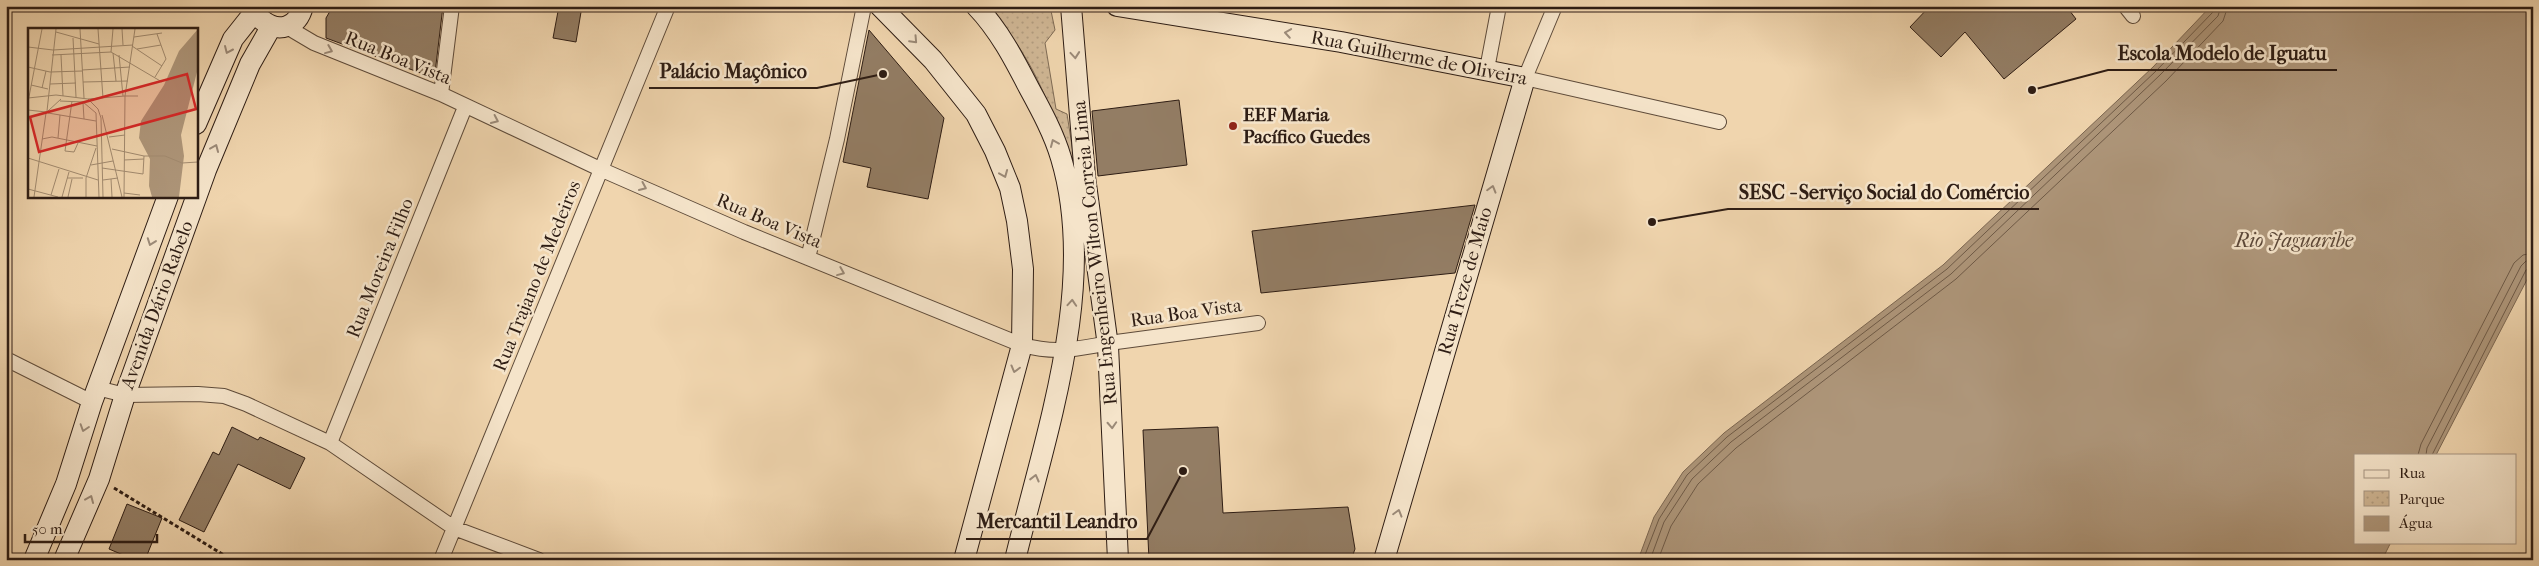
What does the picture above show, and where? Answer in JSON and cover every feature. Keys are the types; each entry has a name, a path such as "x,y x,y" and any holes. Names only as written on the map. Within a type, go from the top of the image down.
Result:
{"main road":[{"name":"Avenida Dário Rabelo","path":"201,168 250,64 279,27 300,17 304,6"},
{"path":"880,6 933,60 976,114 995,150 1010,188 1017,221 1023,269 1022,345 964,560"},
{"path":"976,6 1007,47 1036,102 1060,157 1071,203 1073,305 1066,351 1014,560"},
{"name":"Rua Engenheiro Wilton Correia Lima","path":"1070,6 1085,177 1108,343 1118,560"},
{"name":"Rua Guilherme de Oliveira","path":"1117,6 1341,42 1487,69 1525,78"},
{"path":"198,119 233,39 256,8 262,21 279,27"},
{"name":"Rua Treze de Maio","path":"1384,560 1525,78"},
{"name":"Avenida Dário Rabelo","path":"34,560 66,484 95,395 167,198"},
{"name":"Avenida Dário Rabelo","path":"64,560 99,479 191,198"}],"street":[{"path":"441,94 452,6"},
{"name":"Rua Trajano de Medeiros","path":"441,560 668,6"},
{"path":"808,258 838,139 864,6"},
{"path":"1487,69 1499,6"},
{"name":"Rua Treze de Maio","path":"1525,78 1555,6"},
{"name":"Rua Boa Vista","path":"279,27 441,94 465,107 600,168 808,258 1022,345 1043,350 1066,351 1108,343 1258,323"},
{"name":"Rua Guilherme de Oliveira","path":"1525,78 1719,122"},
{"name":"Rua Moreira Filho","path":"330,443 465,107"},
{"path":"6,359 95,395 198,394 224,396 288,422 330,443 454,528 539,560"}],"path":[{"path":"99,479 232,560"}],"green space":[{"path":"994,6 1050,6 1055,30 1045,43 1056,109 1067,114 1082,210 1064,149 1042,89 1022,52 998,17"}],"water":[{"name":"Rio Jaguaribe","path":"2211,6 2533,6 2533,268 2437,454 2354,454 2354,544 2390,544 2382,560 1638,560 1654,517 1683,472 1724,433 1943,265 2153,67"}],"building":[{"path":"333,6 443,6 435,73 426,75 326,38 326,18"},
{"path":"559,6 582,6 576,42 553,38"},
{"path":"1930,6 2066,6 2076,19 2004,79 1965,32 1941,57 1910,27"},
{"path":"869,30 944,118 928,199 867,187 871,168 843,162"},
{"path":"1179,100 1187,165 1098,176 1092,111"},
{"path":"1475,205 1455,273 1261,293 1252,231"},
{"path":"232,427 258,440 260,437 305,458 290,489 238,464 204,532 179,520 213,452 219,455"},
{"path":"1218,427 1223,513 1348,507 1355,549 1351,560 1149,560 1143,430"},
{"path":"127,504 162,518 145,560 135,560 109,549"}],"place":[{"name":"Palácio Maçônico","path":"883,74"},
{"name":"Escola Modelo de Iguatu","path":"2032,90"},
{"name":"EEF Maria Pacífico Guedes","path":"1233,126"},
{"name":"SESC - Serviço Social do Comércio","path":"1652,222"},
{"name":"Mercantil Leandro","path":"1183,471"}]}
